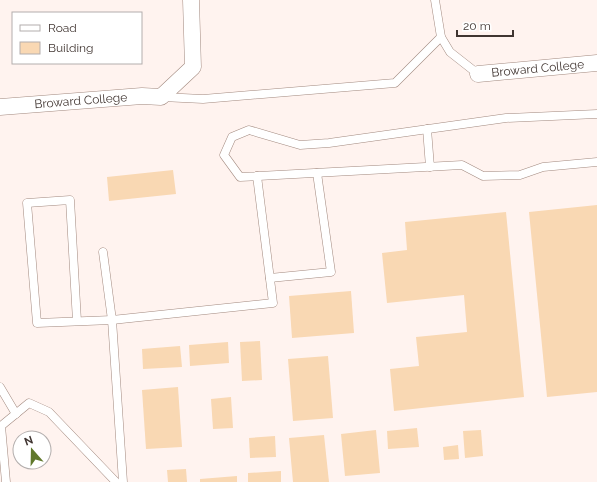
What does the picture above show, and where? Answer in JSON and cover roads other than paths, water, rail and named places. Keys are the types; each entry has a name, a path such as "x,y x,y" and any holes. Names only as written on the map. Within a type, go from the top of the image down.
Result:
{"street":[{"path":"161,98 193,67 191,0"},
{"name":"Broward College","path":"478,74 597,63"},
{"name":"Broward College","path":"0,108 142,96 161,98"}],"lane":[{"path":"435,0 441,37 450,52 478,74"},
{"path":"161,98 203,100 395,82 441,37"},
{"path":"597,114 506,118 329,143 300,145 248,130 232,137 224,155 240,177 462,165 483,176 520,175 543,167 597,162"},
{"path":"426,129 430,167"},
{"path":"270,278 331,272 317,173"},
{"path":"77,321 70,200 27,203 37,323 112,320 273,303 257,176"},
{"path":"103,252 112,320 123,482"},
{"path":"0,387 16,414"},
{"path":"6,482 1,426 29,403 49,412 116,482"}]}
